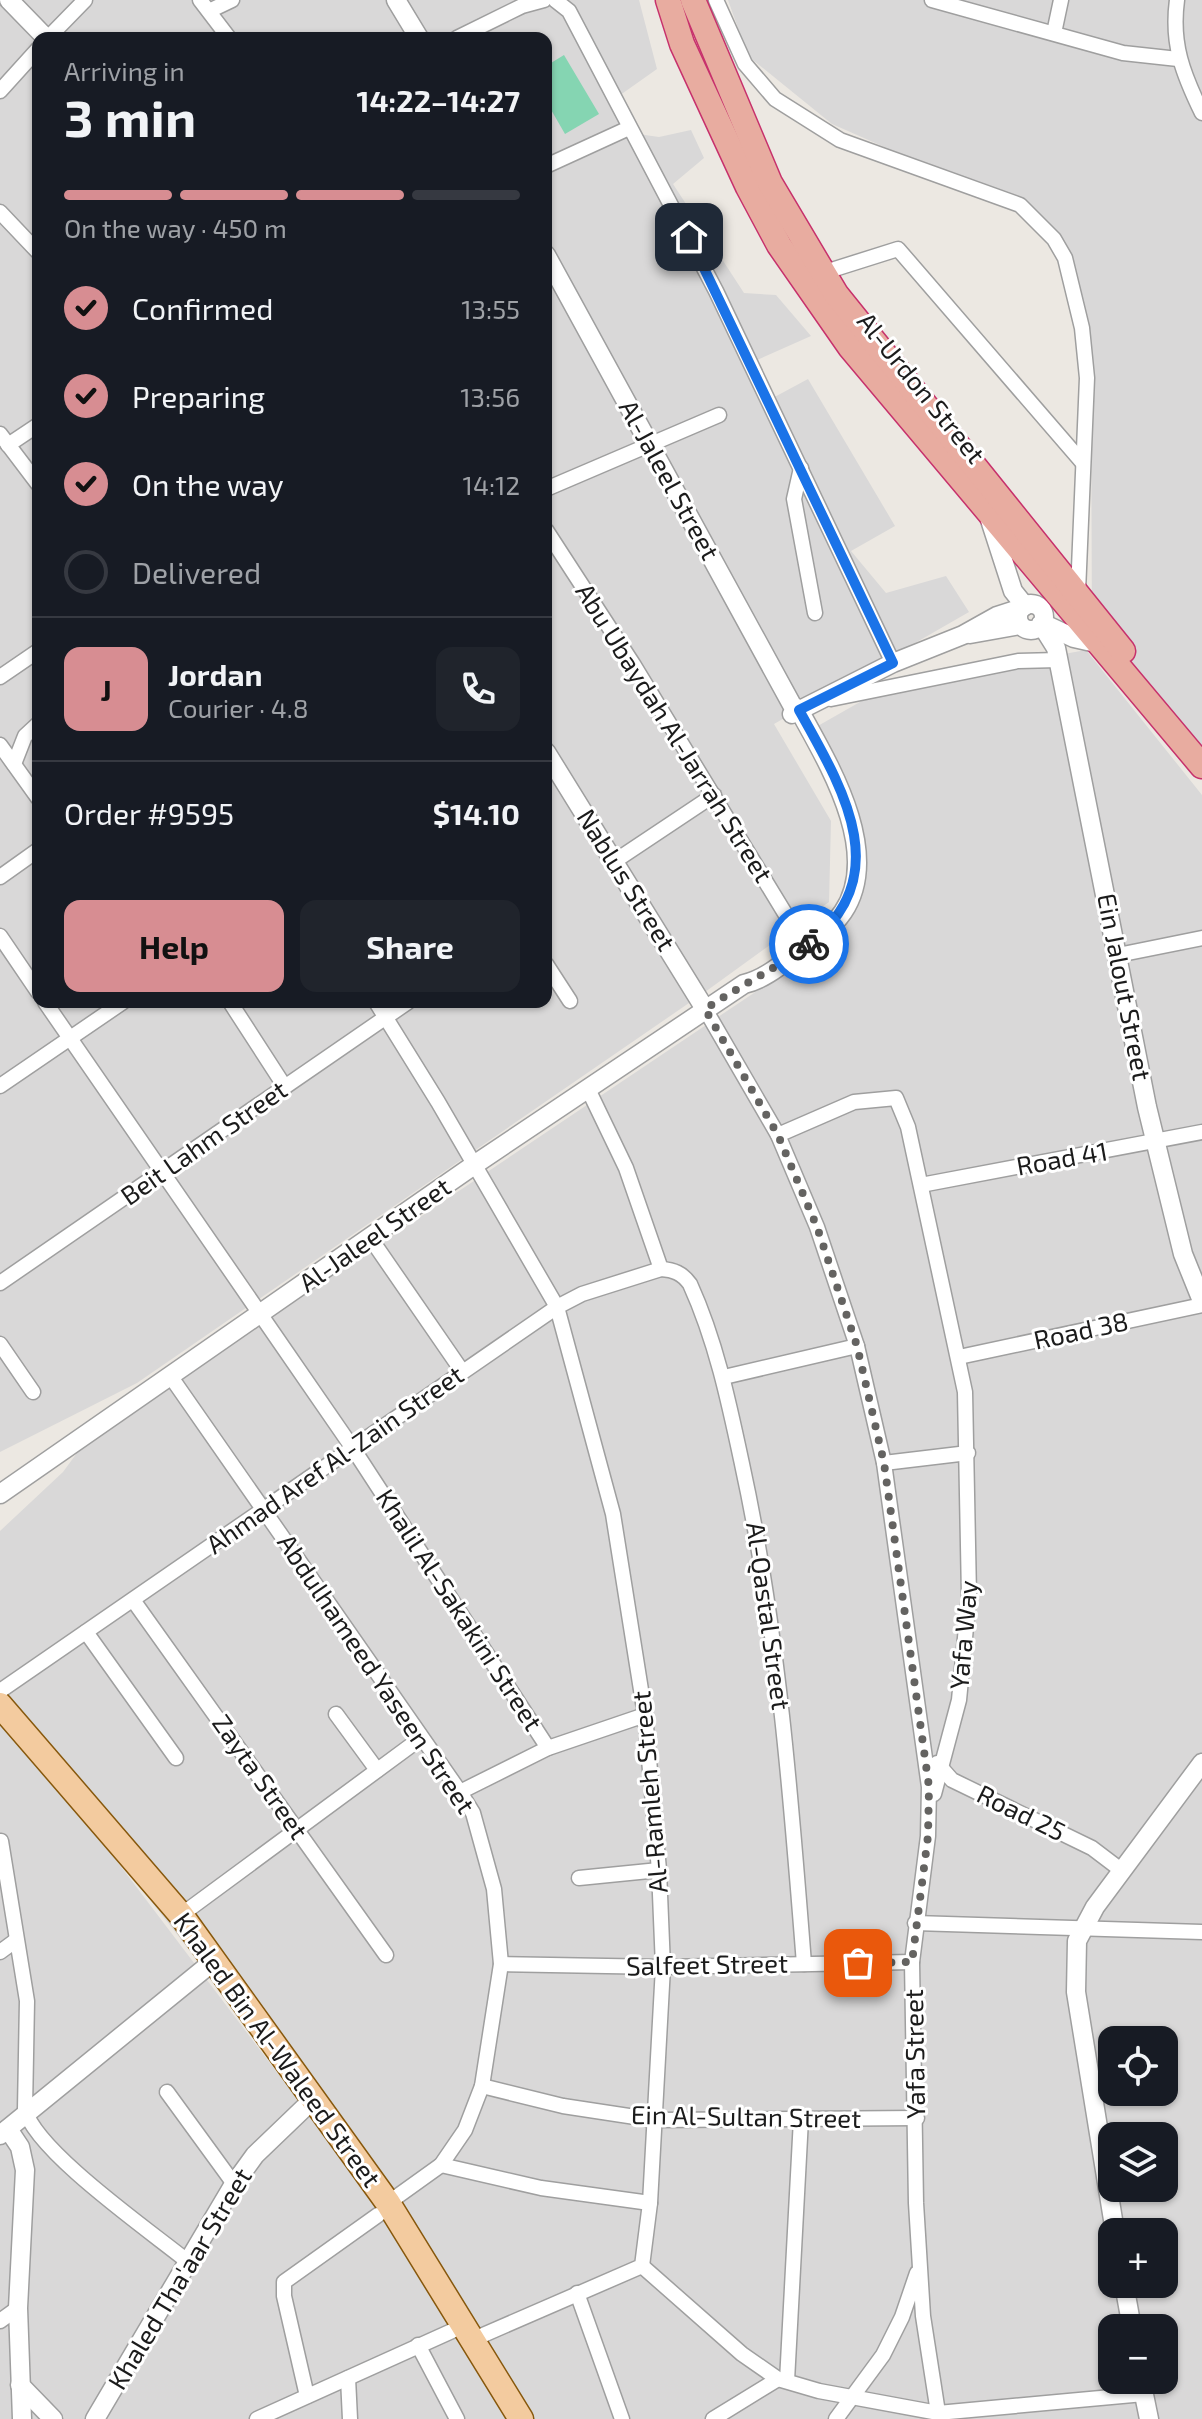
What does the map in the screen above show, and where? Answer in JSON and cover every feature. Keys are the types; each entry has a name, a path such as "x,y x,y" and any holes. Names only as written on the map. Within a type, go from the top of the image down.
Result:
{"highway":[{"name":"Al-Urdon Street","path":"668,0 682,44 753,170 770,183 822,273 1202,748"},
{"name":"Al-Urdon Street","path":"693,0 779,245 850,347 1202,766"}],"main road":[{"name":"Khaled Bin Al-Waleed Street","path":"0,1705 181,1915 383,2209 521,2419"},
{"name":"Khaled Bin Al-Waleed Street","path":"0,1727 204,1969 304,2108 383,2209"},
{"name":"Khaled Bin Al-Waleed Street","path":"463,2335 505,2419"}],"street":[{"path":"9,0 41,32"},
{"path":"53,32 85,0"},
{"path":"224,32 204,5 232,0"},
{"path":"396,0 415,32"},
{"path":"469,32 522,6 544,0"},
{"path":"555,0 569,11 716,291 893,663"},
{"path":"716,0 745,64 787,107 860,149 1020,205 1054,239 1070,272 1082,328 1087,378 1078,593"},
{"path":"932,0 1123,53 1178,59"},
{"path":"1054,33 1061,0"},
{"path":"1177,0 1174,36 1178,59 1202,113"},
{"path":"0,91 32,56"},
{"path":"552,163 629,128"},
{"path":"0,212 32,246"},
{"path":"822,273 898,249 1082,462"},
{"name":"Al-Jaleel Street","path":"3,1495 474,1165 705,1009 744,984 772,971 827,930 843,912 857,865 848,814 831,767 552,266"},
{"path":"552,486 719,415"},
{"path":"32,427 4,439 32,476"},
{"path":"801,468 794,499 815,613"},
{"name":"Ein Jalout Street","path":"990,517 1013,591 1030,619 1054,643 1156,1142 1183,1254 1202,1303"},
{"name":"Abu Ubaydah Al-Jarrah Street","path":"552,539 714,795 800,938"},
{"path":"799,708 893,663 963,635 997,616 1030,619 1074,638 1096,643"},
{"path":"0,677 32,655"},
{"path":"799,708 1018,661 1056,663"},
{"name":"Al-Jaleel Street","path":"744,984 755,970 831,913 841,896 850,866 840,815 799,708"},
{"path":"14,764 25,736 32,730"},
{"path":"0,745 32,790"},
{"name":"Nablus Street","path":"552,761 705,1009"},
{"path":"615,861 714,795"},
{"path":"0,877 32,854"},
{"path":"0,936 32,983"},
{"path":"1118,955 1202,938"},
{"path":"552,973 570,1001"},
{"name":"Khalil Al-Sakakini Street","path":"49,1008 354,1450 548,1748"},
{"path":"0,1086 114,1008"},
{"path":"234,1008 285,1087"},
{"name":"Al-Ramleh Street","path":"379,1008 557,1307 613,1514 645,1715 659,1870 663,1967 650,2203 642,2266"},
{"name":"Beit Lahm Street","path":"0,1283 399,1008"},
{"name":"Yafa Street","path":"705,1009 778,1135 817,1227 857,1346 884,1463 930,1814 912,1962 917,2118 916,2203 923,2316 938,2416"},
{"path":"588,1089 626,1168 661,1269"},
{"name":"Yafa Way","path":"778,1135 854,1102 896,1098 908,1127 921,1185 940,1286 959,1357 968,1453 970,1541 967,1621 959,1700 930,1814"},
{"name":"Road 41","path":"921,1185 1202,1132"},
{"path":"371,1239 462,1371"},
{"name":"Al-Qastal Street","path":"661,1269 685,1278 696,1298 724,1377 759,1543 787,1753 804,1964"},
{"name":"Ahmad Aref Al-Zain Street","path":"0,1691 354,1450 557,1307 582,1294 661,1269"},
{"name":"Road 38","path":"959,1357 1202,1303"},
{"path":"0,1344 33,1392"},
{"path":"724,1377 857,1346"},
{"name":"Abdulhameed Yaseen Street","path":"171,1377 266,1509 460,1792 473,1813 494,1889 501,1964 482,2086 465,2130 441,2165 284,2282 284,2296 307,2396"},
{"path":"884,1463 968,1453"},
{"name":"Zayta Street","path":"133,1600 386,1955"},
{"path":"86,1632 176,1758"},
{"path":"336,1714 377,1770"},
{"path":"460,1792 548,1748 645,1715"},
{"path":"181,1915 421,1738"},
{"name":"Road 25","path":"924,1753 940,1765 952,1780 1092,1848 1121,1870"},
{"path":"1113,2218 1076,1992 1074,1955 1082,1929 1121,1870 1202,1763"},
{"path":"1,1841 29,2022 26,2115 37,2134 63,2160 187,2261"},
{"path":"579,1878 659,1870"},
{"path":"0,1915 14,1936"},
{"path":"915,1923 1202,1932"},
{"path":"0,1952 14,1936"},
{"name":"Salfeet Street","path":"501,1964 663,1967 912,1962"},
{"path":"22,2419 18,2308 25,2170 20,2147 3,2128 26,2115 204,1969"},
{"name":"Ein Al-Sultan Street","path":"482,2086 563,2106 655,2120 917,2118"},
{"path":"167,2092 234,2184"},
{"name":"Khaled Tha'aar Street","path":"95,2419 234,2184 255,2155 304,2108"},
{"path":"782,2380 801,2119"},
{"path":"441,2165 541,2188 650,2203"},
{"path":"836,2419 889,2344 920,2261"},
{"path":"257,2419 418,2345 463,2335 642,2266 742,2354 782,2380 938,2416 1098,2393"},
{"path":"577,2293 622,2419"},
{"path":"0,2321 18,2308"},
{"path":"418,2345 457,2419"},
{"path":"348,2378 350,2419"},
{"path":"713,2419 782,2380"},
{"path":"20,2385 53,2419"},
{"path":"1144,2394 1149,2419"}],"shaded area":[{"path":"0,0 639,0 657,69 616,98 631,133 659,137 691,130 704,158 673,184 744,293 776,295 811,336 757,360 769,400 808,379 895,526 851,551 886,593 946,576 969,612 774,724 831,821 829,902 705,992 137,1383 0,1452"},
{"path":"728,0 1202,0 1202,772 1092,637 1091,381 1073,256 1032,212 832,124 748,56"},
{"path":"1086,650 1202,795 1202,2419 0,2419 0,1531 63,1472 85,1442 791,968 853,908 848,842 816,727 888,686","holes":["12,1723 404,2225 433,2278"]}],"green space":[{"path":"564,55 599,114 565,134 552,111 552,62"}],"way so far":[{"path":"809,944 772,971 744,984 705,1009 739,1062 778,1135 817,1227 857,1346 884,1463 929,1787 930,1814 912,1962 858,1963"}],"route":[{"path":"689,237 893,663 799,710 840,787 854,838 857,865 843,912 809,944"}]}
